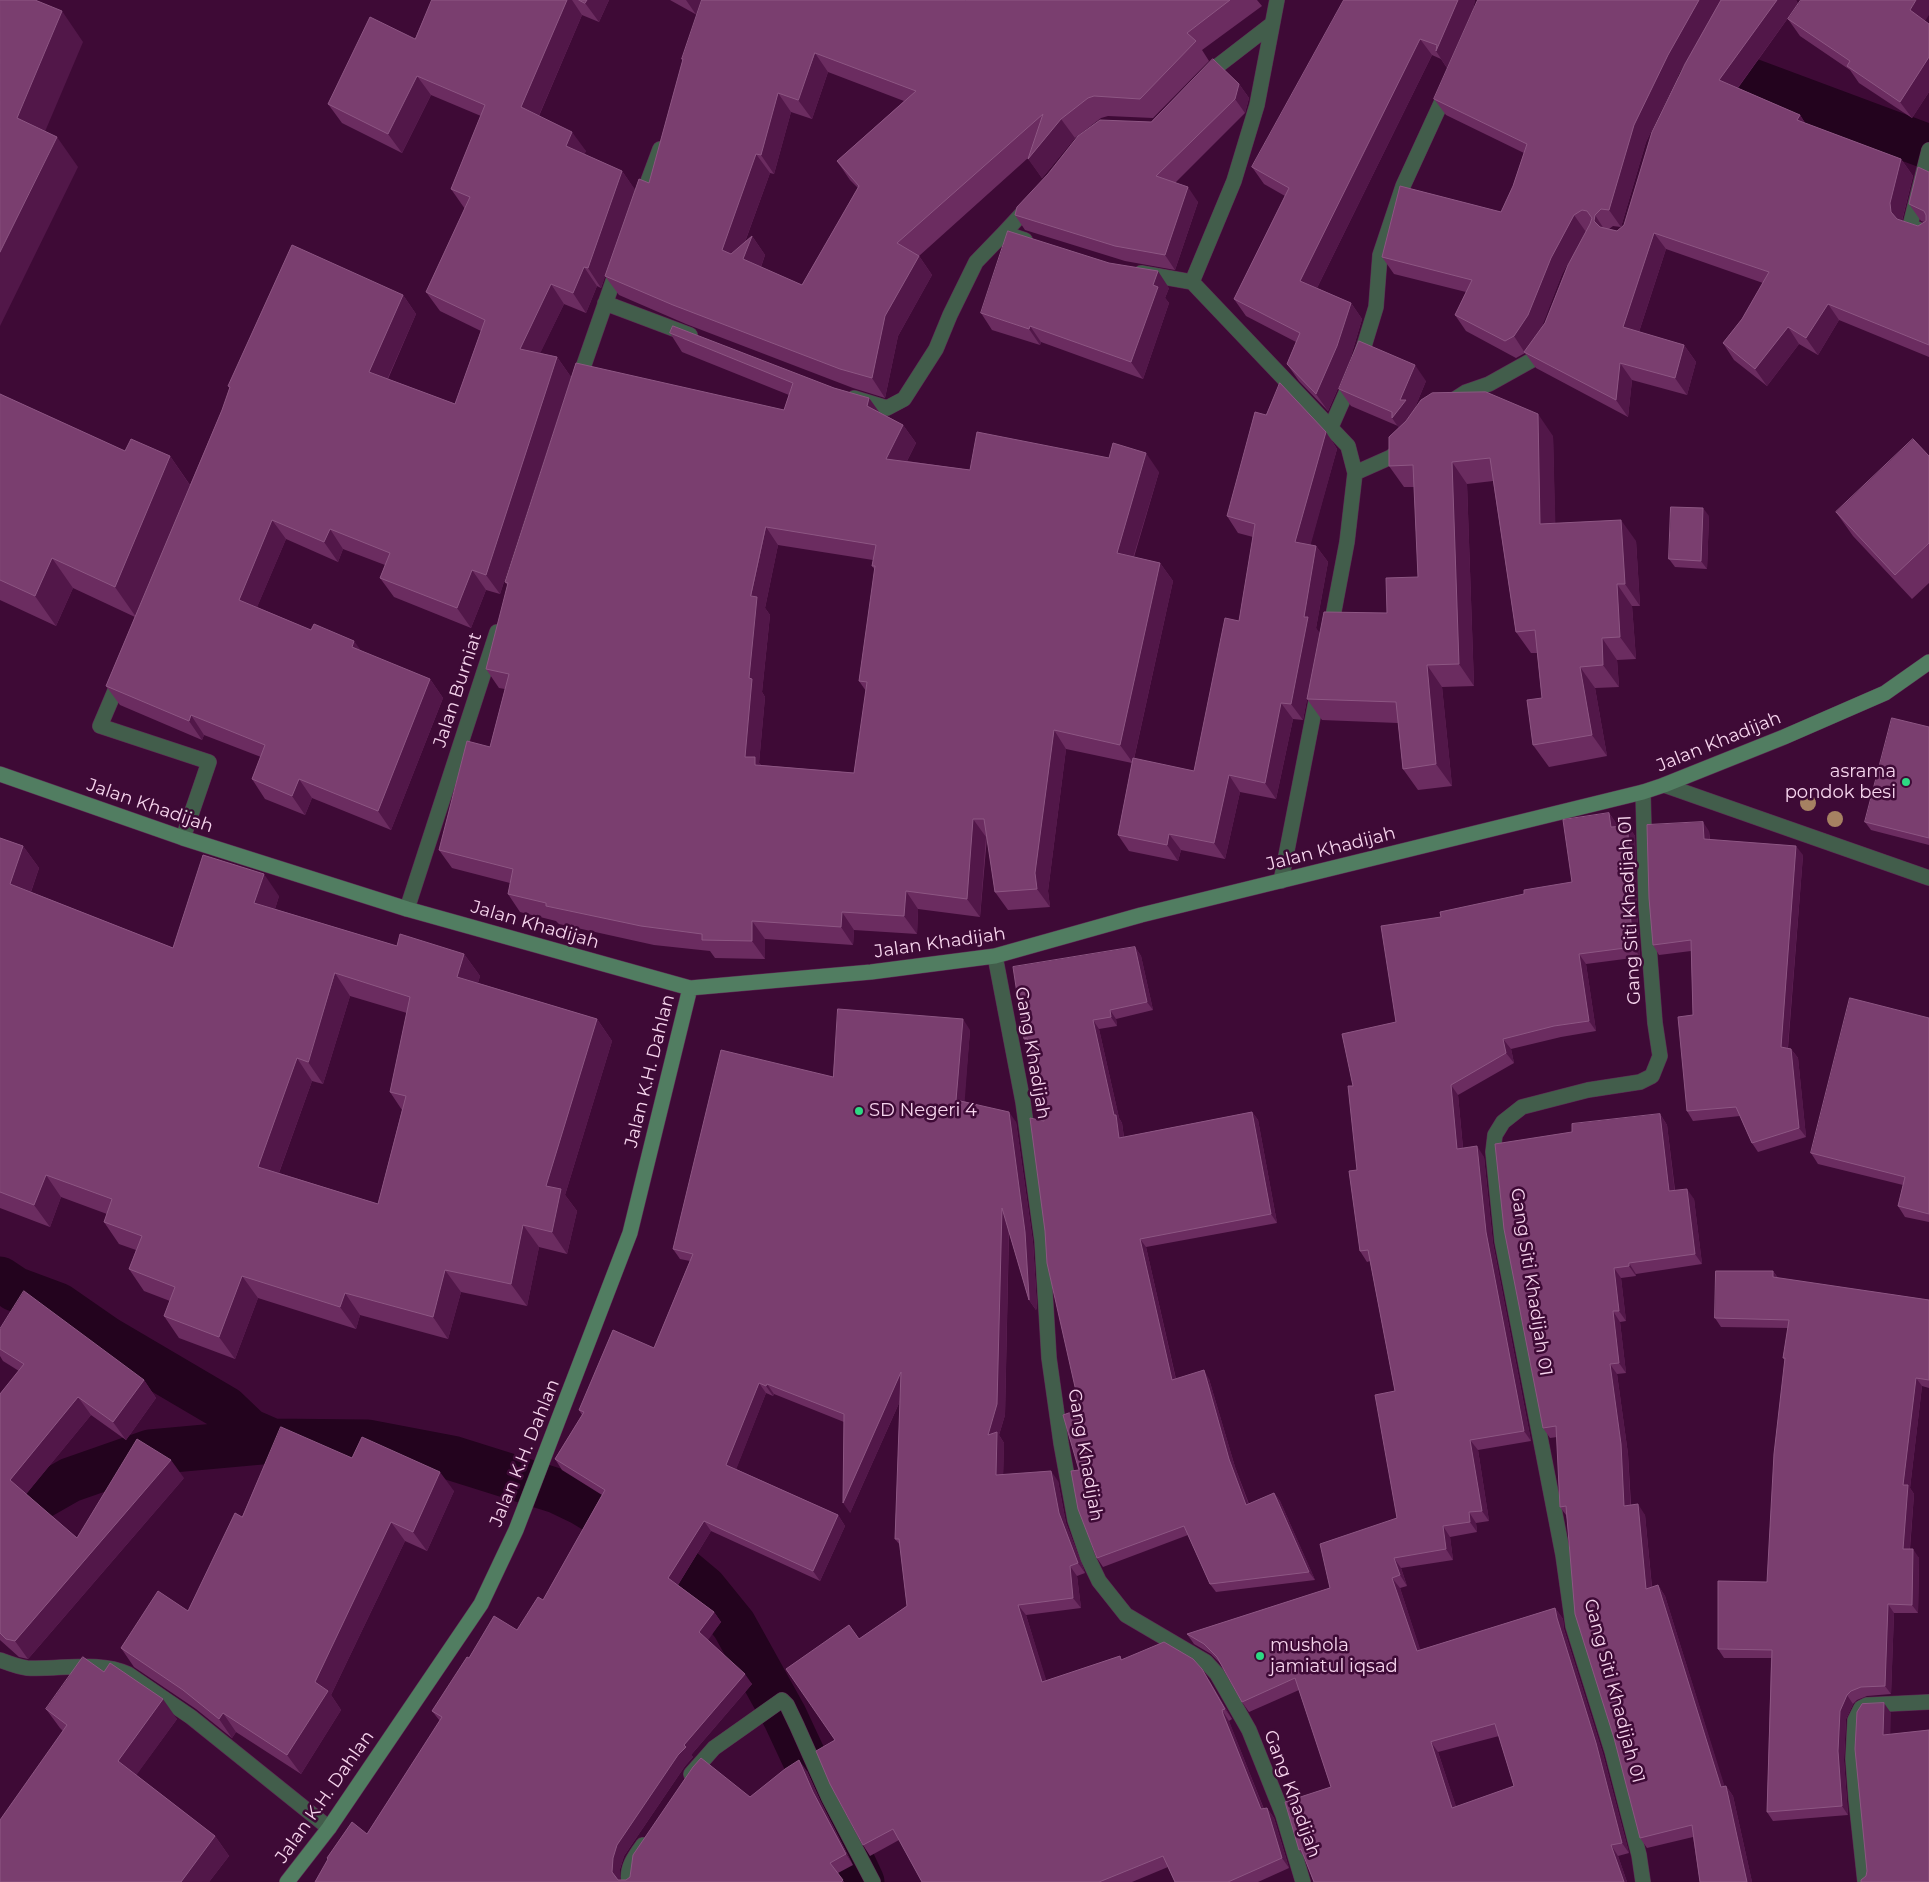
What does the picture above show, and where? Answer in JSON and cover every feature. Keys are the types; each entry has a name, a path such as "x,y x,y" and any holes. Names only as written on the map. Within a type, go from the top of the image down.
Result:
{"street":[{"path":"1192,282 1234,181 1257,105 1277,0"},
{"path":"1196,88 1215,68 1272,24"},
{"path":"1331,427 1358,366 1371,324 1376,307 1380,255 1403,186 1455,72"},
{"path":"638,211 664,138"},
{"path":"1928,155 1911,222 1912,227 1929,234"},
{"path":"841,393 887,408 904,399 936,349 976,262 1037,197"},
{"path":"1004,233 1039,244"},
{"path":"573,398 621,257"},
{"path":"1122,270 1192,282 1348,446 1355,472 1347,542 1327,645"},
{"path":"605,303 702,339"},
{"path":"1437,410 1466,392 1489,384 1532,360 1548,336"},
{"path":"1355,472 1391,457 1414,437"},
{"name":"Jalan Burniat","path":"406,909 502,616"},
{"path":"127,662 100,726 209,762 183,838"},
{"name":"Jalan Khadijah","path":"0,774 183,838 406,909 690,988 871,972 995,956 1141,915 1642,792 1664,785 1885,693 1929,662"},
{"path":"1281,881 1322,673"},
{"path":"1664,785 1929,878"},
{"name":"Gang Siti Khadijah 01","path":"1642,792 1646,908 1655,1022 1660,1056 1652,1076 1640,1082 1588,1090 1522,1106 1503,1122 1499,1128 1495,1135 1492,1152 1502,1241 1563,1555 1573,1626 1612,1751 1639,1855 1643,1882"},
{"name":"Gang Khadijah","path":"995,956 1023,1102 1042,1241 1049,1358 1061,1443 1075,1520 1099,1581 1126,1615 1206,1662 1217,1674 1249,1730 1283,1816 1303,1882"},
{"name":"Jalan K.H. Dahlan","path":"287,1882 329,1828 481,1604 516,1530 630,1233 690,988"},
{"path":"0,1660 25,1668 96,1668 121,1671 128,1674 191,1717 329,1828"},
{"path":"1865,1882 1854,1767 1856,1717 1861,1708 1867,1705 1929,1702 1929,1698"},
{"path":"683,1786 693,1771 714,1748 777,1703 787,1705 828,1798 873,1882"},
{"path":"629,1882 628,1871 632,1861 652,1832"}],"building":[{"path":"0,0 35,0 62,11 17,118 57,137 0,252"},
{"path":"432,0 567,0 521,107 572,132 566,146 622,171 588,268 584,267 573,293 551,284 520,349 557,357 486,575 472,570 457,608 380,578 390,553 330,529 324,542 272,520 239,600 311,630 314,624 354,641 352,647 430,679 378,811 299,779 292,796 252,779 265,745 191,715 189,721 106,686 222,410 230,387 228,386 292,245 403,295 369,372 455,404 485,320 426,292 470,197 451,189 485,105 417,76 388,134 328,104 370,17 415,39"},
{"path":"702,0 1230,0 1187,33 1196,41 1140,99 1094,96 1088,98 1061,119 1028,159 1043,114 897,243 919,256 885,316 872,378 840,369 673,305 605,276 639,179 649,183 682,59","holes":["815,53 916,91 837,161 859,186 802,285 743,259 752,236 731,254 722,250 756,154 761,155 778,93 798,100"]},
{"path":"1344,0 1458,0 1436,51 1437,45 1420,39 1300,281 1351,303 1337,346 1316,394 1287,364 1300,333 1234,299 1289,188 1252,167"},
{"path":"1478,0 1699,0 1668,55 1634,125 1609,210 1601,209 1595,215 1594,221 1600,227 1617,231 1624,225 1652,132 1685,64 1721,0 1777,0 1719,80 1800,115 1797,120 1901,159 1890,203 1891,212 1897,219 1918,226 1926,221 1924,211 1909,204 1918,167 1929,172 1929,345 1828,304 1806,338 1788,327 1755,369 1723,343 1742,319 1769,272 1654,233 1623,327 1684,345 1675,378 1620,363 1616,400 1524,352 1545,323 1568,265 1590,224 1592,218 1587,211 1582,210 1574,215 1551,258 1528,315 1514,336 1505,341 1455,315 1472,280 1382,257 1400,186 1501,212 1513,186 1527,144 1434,99"},
{"path":"1801,0 1916,0 1910,10 1929,24 1929,57 1900,102 1847,66 1850,61 1788,19"},
{"path":"1213,59 1239,84 1235,99 1156,176 1188,187 1165,255 1115,246 1015,215 1017,207 1048,174 1078,136 1100,120 1151,122"},
{"path":"1008,231 1109,263 1158,271 1153,285 1158,287 1131,362 1030,326 1029,329 981,313"},
{"path":"673,326 834,388 869,398 867,406 903,425 886,459 970,470 977,432 1109,458 1113,443 1146,453 1117,553 1160,563 1120,745 1054,730 1035,873 1037,889 995,892 984,819 973,819 967,899 906,891 904,916 842,912 841,927 752,921 752,941 702,940 702,934 641,926 546,906 546,903 508,894 513,869 439,850 467,741 490,747 509,674 486,669 508,583 505,582 576,363 784,410 793,383 670,333","holes":["766,527 876,545 872,566 875,566 859,681 867,682 854,773 755,765 755,757 745,757 752,679 749,678 757,597 751,596"]},
{"path":"1359,341 1415,365 1400,400 1406,400 1392,418 1392,412 1339,389"},
{"path":"1280,383 1326,432 1295,542 1316,546 1304,617 1308,617 1291,704 1281,703 1265,783 1229,775 1214,843 1169,834 1167,845 1118,835 1133,758 1194,771 1225,618 1239,621 1255,524 1227,516 1255,412 1266,415"},
{"path":"1486,392 1538,414 1540,524 1621,520 1625,584 1617,584 1620,637 1602,638 1603,665 1580,667 1592,735 1533,745 1527,700 1542,698 1535,630 1516,632 1490,458 1452,462 1459,664 1427,665 1436,764 1403,769 1396,702 1307,699 1324,612 1387,613 1386,578 1418,577 1413,465 1389,466 1389,437 1406,421 1421,400 1432,393"},
{"path":"0,394 125,451 131,439 170,456 115,587 52,558 35,596 0,580"},
{"path":"1913,439 1929,456 1929,543 1895,575 1836,512"},
{"path":"1671,507 1703,508 1701,561 1669,559"},
{"name":"asrama pondok besi","path":"1892,718 1929,727 1929,838 1865,822"},
{"path":"1609,813 1611,827 1628,826 1629,898 1633,947 1579,954 1589,1021 1554,1026 1503,1039 1506,1053 1451,1085 1457,1149 1477,1146 1486,1232 1524,1431 1470,1440 1482,1511 1469,1512 1470,1522 1443,1526 1446,1549 1394,1558 1400,1575 1392,1578 1417,1651 1555,1608 1596,1743 1622,1843 1611,1845 1624,1882 1314,1882 1301,1849 1299,1850 1285,1802 1331,1787 1295,1678 1242,1702 1217,1657 1204,1644 1187,1634 1330,1588 1320,1544 1397,1518 1375,1395 1395,1391 1368,1250 1360,1251 1349,1171 1357,1170 1348,1086 1353,1086 1342,1034 1396,1022 1381,926 1441,917 1440,912 1524,894 1524,890 1572,882 1563,820","holes":["1495,1724 1514,1786 1452,1808 1431,1742"]},
{"path":"1703,822 1704,839 1796,846 1781,1047 1791,1049 1799,1128 1752,1143 1736,1107 1687,1111 1678,1017 1693,1015 1691,940 1653,945 1649,898 1647,825"},
{"path":"0,838 23,846 10,884 173,948 203,855 264,874 254,903 397,946 400,934 464,954 457,977 597,1019 546,1186 561,1189 552,1232 523,1225 511,1284 445,1270 433,1317 345,1293 340,1307 242,1276 219,1337 164,1316 175,1287 129,1269 142,1236 104,1222 112,1199 46,1175 34,1205 0,1192","holes":["335,973 410,997 390,1092 406,1096 378,1204 258,1167 297,1058 308,1062"]},
{"path":"1135,947 1147,1002 1110,1010 1111,1017 1093,1020 1114,1115 1116,1115 1119,1138 1252,1112 1271,1214 1140,1239 1172,1380 1204,1370 1229,1459 1246,1505 1274,1493 1309,1572 1210,1584 1184,1526 1097,1558 1078,1509 1071,1471 1079,1470 1063,1415 1080,1409 1047,1263 1045,1231 1030,1118 1044,1121 1027,1038 1024,1039 1013,967"},
{"path":"1850,998 1929,1018 1929,1214 1898,1206 1905,1177 1811,1153"},
{"path":"838,1009 963,1019 956,1100 1009,1112 1025,1232 1029,1300 1002,1208 997,1404 988,1435 997,1432 996,1475 1051,1471 1059,1513 1078,1563 1070,1566 1073,1598 1018,1605 1042,1682 1120,1656 1121,1660 1164,1642 1193,1659 1202,1669 1225,1709 1222,1710 1223,1714 1261,1809 1267,1808 1282,1858 1228,1882 1175,1882 1163,1856 1099,1882 922,1882 893,1829 863,1845 830,1784 816,1751 835,1740 786,1669 849,1625 859,1639 907,1606 899,1539 895,1539 901,1372 843,1503 844,1414 767,1384 766,1386 759,1383 726,1465 838,1515 813,1571 704,1521 668,1578 714,1612 699,1632 745,1674 684,1745 686,1747 678,1755 617,1845 613,1858 612,1872 618,1880 626,1880 630,1877 633,1855 701,1758 750,1797 799,1760 813,1792 846,1854 830,1863 843,1880 841,1882 315,1882 327,1858 352,1822 367,1834 442,1717 432,1711 467,1657 469,1658 494,1616 517,1630 538,1597 543,1600 605,1490 555,1459 584,1412 579,1410 613,1330 654,1348 693,1254 673,1249 721,1050 833,1077"},
{"path":"1660,1114 1669,1191 1687,1189 1695,1254 1629,1263 1629,1266 1614,1268 1619,1311 1613,1311 1619,1363 1610,1364 1621,1444 1624,1506 1638,1504 1646,1589 1658,1585 1721,1787 1726,1786 1747,1882 1700,1882 1692,1825 1640,1838 1614,1738 1575,1614 1566,1506 1560,1507 1556,1426 1543,1428 1504,1229 1495,1144 1572,1132 1572,1124"},
{"path":"1716,1271 1773,1271 1773,1277 1929,1300 1929,1380 1916,1378 1903,1485 1908,1485 1903,1549 1913,1549 1912,1605 1888,1604 1885,1686 1861,1687 1851,1691 1847,1695 1840,1711 1838,1751 1842,1806 1767,1812 1772,1650 1718,1649 1718,1581 1767,1582 1774,1454 1785,1358 1783,1358 1789,1320 1715,1318"},
{"path":"24,1291 144,1380 113,1422 78,1397 10,1480 77,1538 137,1439 171,1460 15,1641 6,1639 0,1633 0,1394 24,1364 0,1349 0,1329"},
{"path":"281,1427 352,1458 362,1437 440,1472 413,1532 391,1522 315,1682 328,1691 287,1755 223,1713 219,1719 183,1690 121,1648 158,1591 188,1611 235,1513 242,1517"},
{"path":"83,1657 104,1672 110,1663 163,1699 118,1761 215,1836 181,1882 0,1882 0,1820 67,1725 46,1709"},
{"path":"1884,1703 1883,1735 1929,1730 1929,1882 1861,1882 1866,1876 1867,1871 1855,1749 1857,1712 1862,1704"}],"waterway":[{"path":"1523,0 1661,47 1929,147"},
{"path":"0,1279 15,1289 58,1305 107,1339 226,1409 249,1431 272,1441 368,1442 452,1458 557,1491 582,1503 655,1547 704,1588 734,1625 785,1717 862,1882"},
{"path":"0,1523 70,1480 150,1452 272,1441"}],"place":[{"name":"asrama pondok besi","path":"1906,782"},
{"name":"SD Negeri 4","path":"859,1111"},
{"name":"mushola jamiatul iqsad","path":"1260,1656"}]}
